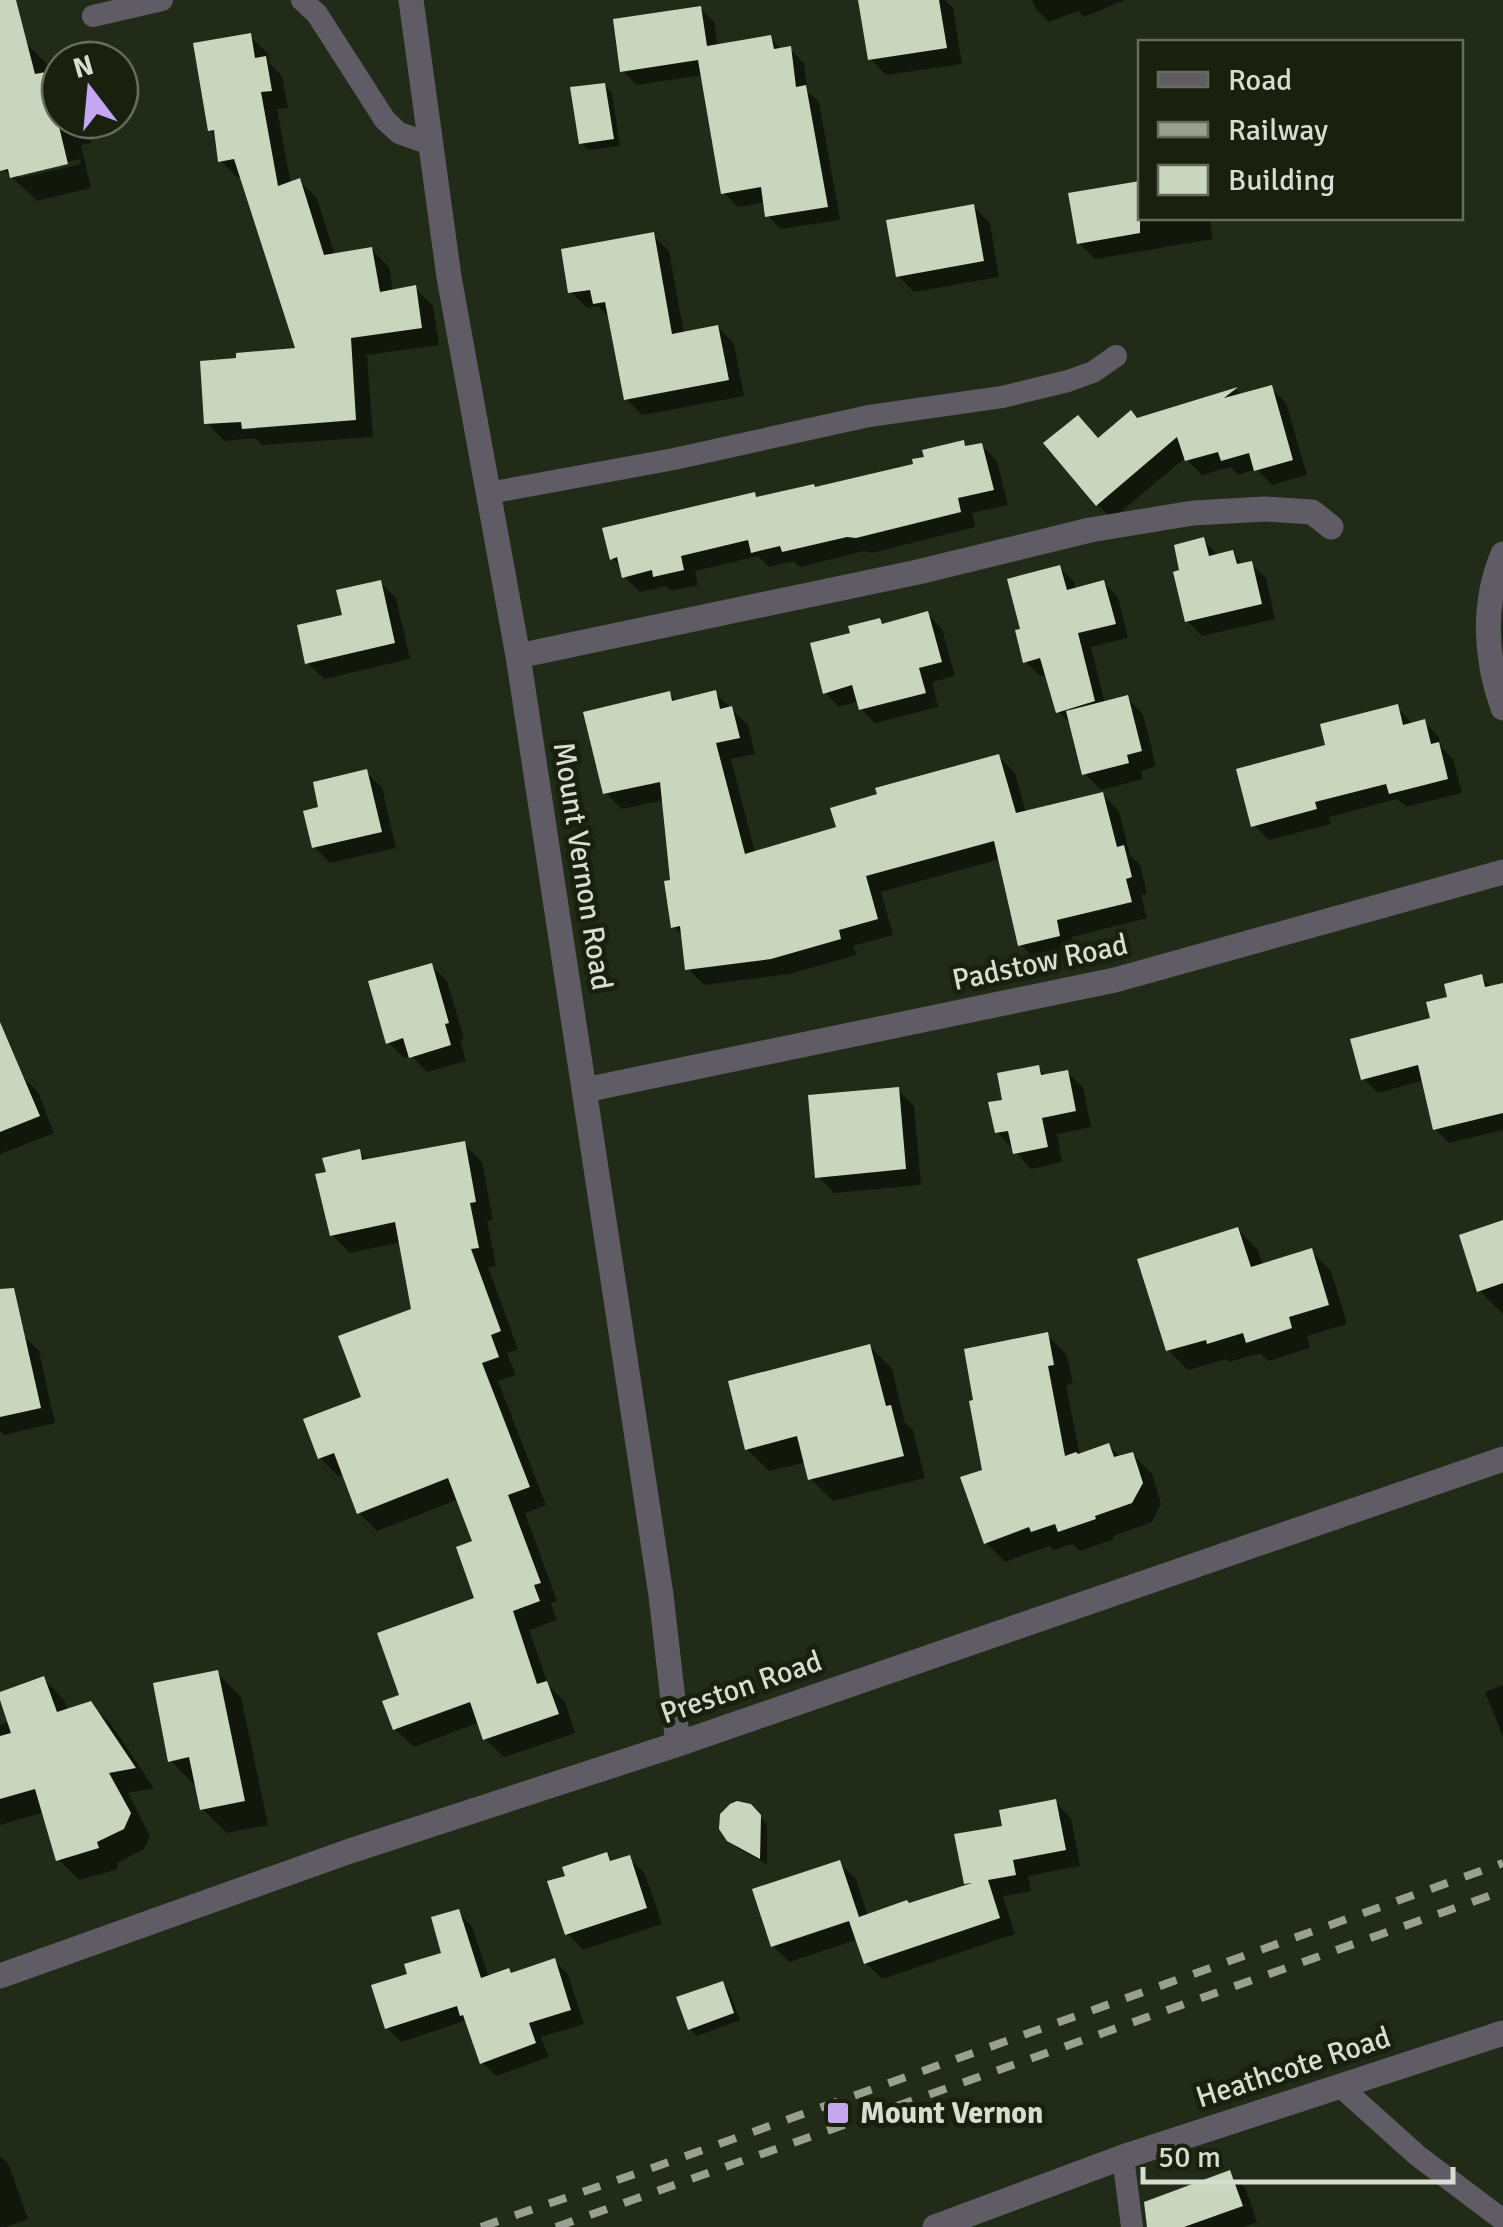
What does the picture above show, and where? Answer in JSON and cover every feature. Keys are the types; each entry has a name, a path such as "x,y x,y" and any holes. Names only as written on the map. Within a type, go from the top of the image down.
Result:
{"street":[{"name":"Mount Vernon Road","path":"411,0 449,277 518,656 661,1595 678,1744"},
{"path":"518,656 918,572 1090,530 1193,514 1265,508 1312,512 1331,527"},
{"path":"1503,554 1488,608 1503,708"},
{"name":"Padstow Road","path":"584,1090 1115,980 1503,872"},
{"name":"Preston Road","path":"0,1976 350,1851 678,1744 1503,1459"},
{"name":"Heathcote Road","path":"935,2227 1123,2157 1503,2033"}],"lane":[{"path":"94,16 162,0"},
{"path":"302,0 317,14 385,120 400,133 430,144"},
{"path":"488,493 743,445 868,416 1002,398 1068,381 1092,372 1116,356"},
{"path":"1340,2086 1418,2156 1503,2220"},
{"path":"1123,2157 1132,2227"}],"building":[{"path":"0,0 16,0 35,74 40,73 40,140 62,140 68,164 10,178 8,169 0,171"},
{"path":"858,0 939,0 947,48 868,60"},
{"path":"701,6 707,46 771,35 774,49 791,46 796,87 806,85 828,207 765,217 761,187 721,194 698,60 620,72 613,19"},
{"path":"251,33 255,58 266,56 272,91 261,92 278,186 300,178 324,255 372,247 380,292 416,285 422,328 351,338 356,420 242,429 241,422 204,424 200,361 236,358 236,353 295,348 234,159 218,162 214,130 208,131 193,43"},
{"path":"605,83 614,139 579,144 570,87"},
{"path":"1138,181 1140,233 1077,244 1068,193"},
{"path":"974,204 984,261 896,277 886,220"},
{"path":"654,232 672,334 718,325 729,380 624,400 605,302 593,304 590,290 568,293 561,249"},
{"path":"1272,385 1293,460 1254,471 1249,453 1221,461 1218,452 1185,461 1177,437 1096,506 1043,443 1078,415 1098,438 1131,410 1137,418 1238,387 1224,398"},
{"path":"964,440 965,446 982,443 994,490 958,498 961,512 782,552 780,546 751,553 748,540 681,556 684,570 653,577 652,570 622,578 617,557 610,560 602,528 755,492 756,497 814,484 815,487 913,464 912,459 924,457 922,450"},
{"path":"1204,537 1209,556 1233,550 1237,564 1252,561 1262,604 1185,622 1173,572 1179,570 1174,545"},
{"path":"1060,565 1067,590 1104,580 1116,624 1078,633 1095,701 1056,713 1040,658 1023,663 1015,630 1020,629 1007,579"},
{"path":"381,580 395,643 305,664 297,625 342,615 336,590"},
{"path":"928,611 942,662 919,668 926,693 859,710 852,685 823,694 810,643 850,633 848,626 880,618 882,624"},
{"path":"716,690 720,709 732,706 740,738 716,743 745,854 836,827 830,808 877,794 875,788 999,754 1016,813 1103,792 1117,847 1124,845 1132,877 1126,879 1132,902 1057,920 1060,936 1018,946 994,841 866,876 878,919 839,930 841,939 771,959 685,970 680,926 671,928 664,881 670,880 660,782 603,794 583,712 670,691 672,701"},
{"path":"1128,695 1142,751 1127,755 1129,763 1082,775 1066,711"},
{"path":"1398,704 1403,725 1425,719 1431,744 1439,742 1448,779 1389,794 1386,784 1315,802 1317,809 1251,827 1236,769 1325,745 1320,724"},
{"path":"367,769 382,832 312,848 303,811 318,807 313,782"},
{"path":"432,963 449,1023 445,1024 451,1045 409,1058 403,1038 386,1044 368,981"},
{"path":"1482,974 1485,987 1503,983 1503,1113 1433,1130 1418,1065 1361,1080 1350,1039 1430,1018 1426,1002 1447,997 1444,984"},
{"path":"0,1022 40,1116 0,1132"},
{"path":"1039,1065 1041,1075 1068,1070 1076,1111 1042,1118 1048,1147 1013,1154 1008,1131 995,1133 988,1102 1002,1100 997,1073"},
{"path":"899,1087 906,1169 815,1178 808,1095"},
{"path":"465,1141 476,1202 470,1203 479,1248 471,1249 501,1331 491,1335 499,1357 482,1363 530,1487 508,1495 541,1583 534,1585 540,1601 513,1611 537,1684 547,1681 559,1714 483,1740 470,1702 393,1730 382,1701 399,1695 377,1633 474,1598 456,1547 472,1541 448,1478 357,1514 334,1453 318,1459 303,1419 361,1397 338,1336 411,1309 395,1222 330,1236 315,1174 326,1172 322,1158 360,1149 362,1160"},
{"path":"1503,1220 1503,1283 1477,1292 1459,1235"},
{"path":"1238,1227 1251,1267 1312,1248 1329,1305 1289,1317 1292,1328 1246,1343 1243,1333 1166,1351 1137,1259"},
{"path":"14,1288 41,1408 0,1417 0,1289"},
{"path":"1048,1332 1054,1365 1048,1366 1065,1456 1109,1443 1114,1457 1133,1452 1143,1483 1132,1503 1095,1516 1096,1519 1058,1532 1055,1524 1031,1532 1029,1527 984,1544 960,1477 982,1470 964,1349"},
{"path":"870,1344 904,1456 808,1480 797,1436 745,1450 728,1381"},
{"path":"218,1670 245,1801 200,1810 189,1757 168,1762 153,1683"},
{"path":"44,1676 57,1712 91,1701 136,1768 109,1773 131,1813 124,1829 97,1842 99,1848 56,1861 35,1789 0,1799 0,1736 11,1733 0,1692"},
{"path":"1056,1799 1066,1850 1013,1860 1016,1875 988,1880 1000,1918 864,1964 849,1921 771,1947 752,1889 840,1860 859,1917 907,1900 909,1903 972,1883 964,1884 954,1834 1002,1826 999,1810"},
{"path":"737,1801 751,1804 761,1815 760,1859 727,1841 719,1829 720,1814"},
{"path":"607,1852 610,1861 630,1855 647,1908 565,1935 547,1881 565,1876 562,1867"},
{"path":"459,1909 481,1978 509,1968 511,1973 555,1958 571,2010 529,2023 536,2043 480,2064 457,2006 385,2029 371,1985 407,1974 404,1964 441,1953 431,1917"},
{"path":"723,1981 734,2013 688,2030 676,1997"},
{"path":"1230,2170 1243,2206 1184,2227 1147,2227 1144,2202"}],"railway":[{"path":"481,2227 1503,1863"},
{"path":"556,2227 1503,1891"}],"place":[{"name":"Mount Vernon","path":"838,2113"}]}
